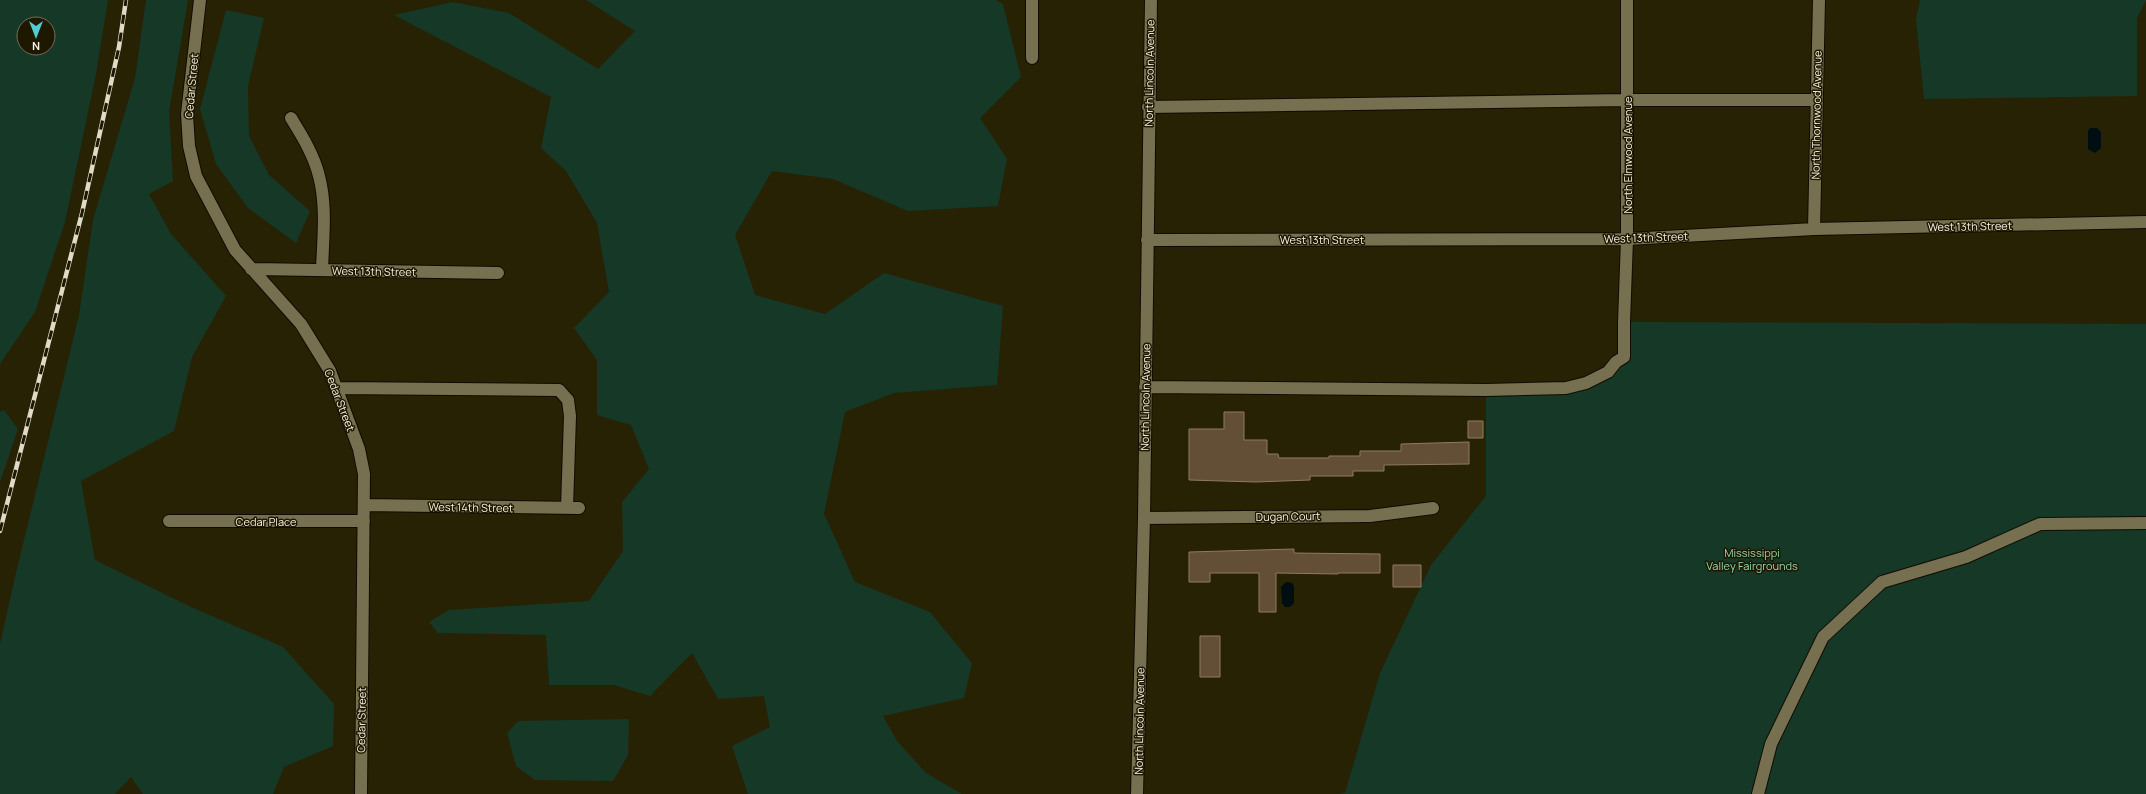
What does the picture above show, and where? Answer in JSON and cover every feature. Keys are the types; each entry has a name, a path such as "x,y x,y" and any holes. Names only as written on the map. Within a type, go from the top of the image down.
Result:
{"street":[{"name":"Cedar Street","path":"200,0 186,114 189,146 196,176 235,250 301,324 330,371 359,449 364,474 360,794"},
{"path":"1032,0 1032,58"},
{"name":"North Lincoln Avenue","path":"1137,794 1144,518 1148,107 1151,0"},
{"name":"North Elmwood Avenue","path":"1145,387 1486,390 1566,388 1586,383 1608,372 1616,362 1624,357 1627,238 1627,0"},
{"name":"North Thornwood Avenue","path":"1814,229 1819,0"},
{"path":"1148,107 1626,100 1817,100"},
{"path":"291,118 307,145 319,175 324,205 322,270"},
{"name":"West 13th Street","path":"1147,240 1627,238 1814,229 2146,222"},
{"name":"West 13th Street","path":"251,269 498,273"},
{"name":"West 14th Street","path":"337,388 559,390 568,400 570,416 573,508 364,505"},
{"name":"Dugan Court","path":"1144,518 1370,516 1433,508"},
{"name":"Cedar Place","path":"168,522 364,522"},
{"path":"1758,794 1771,744 1823,637 1882,582 1966,557 2040,524 2146,523"}],"green space":[{"path":"0,0 108,0 96,74 65,222 35,312 0,364"},
{"path":"146,0 188,0 169,112 173,181 149,194 171,234 226,296 192,357 174,431 81,481 95,560 189,606 283,647 334,704 333,746 284,767 273,794 143,794 131,777 115,794 0,794 0,644 79,315 93,220 135,78"},
{"path":"586,0 996,0 1003,4 1021,77 980,118 1007,159 998,206 908,211 833,179 772,171 735,235 755,295 825,314 884,273 1003,306 997,385 894,393 845,412 824,514 855,582 930,612 972,663 964,698 883,716 897,741 926,773 962,794 748,794 732,746 770,727 764,696 718,699 692,653 650,696 614,685 549,685 546,635 438,633 429,622 449,610 589,601 623,551 622,502 649,469 631,425 597,415 597,360 574,328 609,292 597,223 566,171 541,148 551,97 394,15 453,2 509,13 598,69 635,31"},
{"path":"1920,0 2146,0 2137,18 2137,96 1924,99 1916,19"},
{"path":"226,10 264,18 248,86 249,136 269,175 310,211 296,243 248,208 216,164 200,109"},
{"name":"Mississippi Valley Fairgrounds","path":"1624,322 2146,324 2146,794 1338,794 1345,793 1380,673 1431,565 1486,496 1486,390 1566,388 1624,357"},
{"path":"4,410 18,429 0,482 0,412"},
{"path":"629,719 628,755 613,781 535,780 516,766 507,733 518,721"}],"shaded area":[{"path":"2090,128 2097,128 2101,132 2101,148 2095,153 2088,149 2088,131"},
{"path":"1286,582 1292,583 1294,586 1294,603 1290,607 1285,607 1282,603 1281,587"}],"building":[{"path":"1224,412 1244,412 1244,440 1267,440 1267,454 1278,454 1279,458 1329,458 1329,456 1360,456 1360,451 1401,451 1401,444 1469,442 1469,464 1384,465 1384,471 1353,471 1353,476 1310,476 1310,480 1256,482 1189,480 1189,429 1224,429"},
{"path":"1468,421 1483,421 1483,438 1468,438"},
{"path":"1294,549 1294,553 1380,554 1380,573 1276,573 1276,612 1259,612 1259,573 1210,573 1210,582 1189,582 1189,552"},
{"path":"1393,565 1421,565 1421,587 1393,587"},
{"path":"1200,636 1220,636 1220,677 1200,677"}],"railway":[{"path":"0,531 82,213 119,47 126,0"}]}
